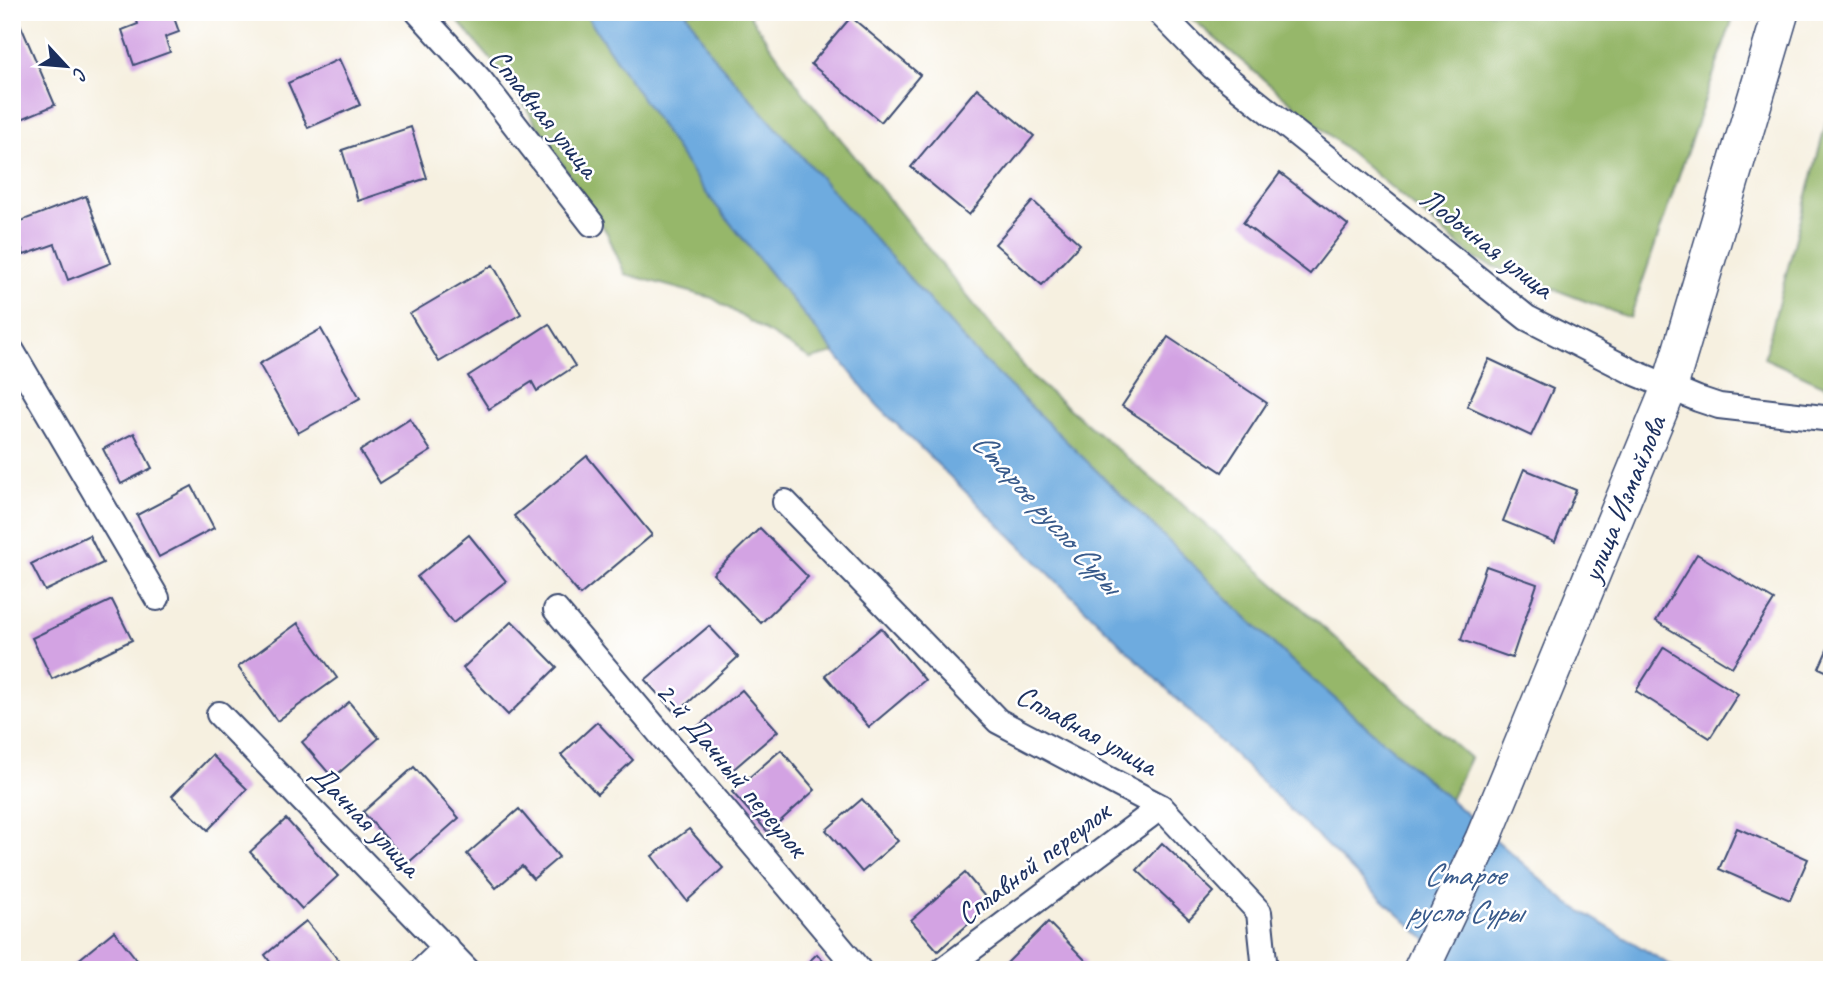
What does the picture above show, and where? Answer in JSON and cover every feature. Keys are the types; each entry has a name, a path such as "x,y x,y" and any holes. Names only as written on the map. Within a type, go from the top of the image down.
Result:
{"main road":[{"name":"улица Измайлова","path":"1421,970 1483,839 1670,386 1781,12"}],"street":[{"name":"Сплавная улица","path":"418,12 481,81 592,224"},
{"name":"Лодочная улица","path":"1159,12 1213,67 1527,318 1633,372 1719,406 1832,419"},
{"path":"12,351 158,598"},
{"name":"Сплавная улица","path":"785,502 998,721 1161,807 1259,912 1265,970"},
{"name":"2-й Дачный переулок","path":"556,610 859,970"},
{"name":"Дачная улица","path":"219,714 467,970"},
{"name":"Сплавной переулок","path":"943,970 1161,807"},
{"path":"422,970 446,947"}],"green space":[{"path":"450,12 584,12 706,193 835,353 811,359 712,298 625,274 607,233 506,77"},
{"path":"686,12 747,12 805,95 1034,379 1243,556 1470,758 1450,800 1285,655 974,352 712,55"},
{"path":"1184,12 1735,12 1630,318 1477,260"},
{"path":"1832,101 1832,389 1764,358"}],"water":[{"name":"Старое русло Суры","path":"584,12 686,12 712,55 974,351 1285,655 1568,903 1678,970 1459,970 1371,889 877,405 706,193"}],"building":[{"path":"12,12 15,12 55,105 12,123"},
{"path":"134,12 172,12 179,32 165,37 170,52 134,65 122,30 138,24"},
{"path":"851,17 920,75 881,122 811,64"},
{"path":"339,59 360,105 308,128 288,83"},
{"path":"977,88 1034,136 969,215 911,167"},
{"path":"411,127 427,178 358,201 342,150"},
{"path":"1280,173 1348,225 1310,274 1243,223"},
{"path":"86,196 111,263 68,280 55,244 24,255 13,224"},
{"path":"1033,201 1080,244 1042,285 995,244"},
{"path":"493,265 521,314 439,362 410,314"},
{"path":"549,324 575,366 537,391 532,382 489,409 468,376"},
{"path":"321,329 360,398 298,433 259,364"},
{"path":"1168,337 1267,403 1222,472 1122,406"},
{"path":"1489,359 1553,389 1531,436 1467,406"},
{"path":"410,419 431,451 380,483 360,451"},
{"path":"134,433 152,468 121,484 103,449"},
{"path":"587,456 652,535 580,595 514,516"},
{"path":"1524,469 1576,490 1555,542 1503,521"},
{"path":"192,486 214,528 159,557 137,515"},
{"path":"760,528 808,577 761,623 713,574"},
{"path":"89,535 103,563 45,591 31,564"},
{"path":"469,535 506,581 453,623 417,577"},
{"path":"1697,554 1774,600 1732,667 1656,621"},
{"path":"1486,566 1537,584 1512,658 1461,640"},
{"path":"112,600 132,640 52,679 32,638"},
{"path":"512,621 557,667 508,715 463,668"},
{"path":"298,623 337,678 277,721 238,667"},
{"path":"709,626 738,657 676,714 645,680"},
{"path":"881,628 925,680 869,727 825,675"},
{"path":"1832,639 1832,674 1819,668"},
{"path":"1664,647 1738,694 1710,738 1636,691"},
{"path":"742,690 778,731 729,773 691,732"},
{"path":"349,702 379,738 333,778 302,742"},
{"path":"597,722 633,760 597,794 561,755"},
{"path":"781,750 815,790 768,832 732,792"},
{"path":"212,755 247,789 208,830 172,796"},
{"path":"414,767 459,818 408,863 363,812"},
{"path":"862,799 898,841 862,872 826,830"},
{"path":"519,809 559,857 533,879 522,866 496,888 467,854"},
{"path":"286,819 338,876 302,909 250,852"},
{"path":"1737,828 1808,859 1790,900 1719,869"},
{"path":"689,829 723,868 687,901 652,856"},
{"path":"1162,843 1214,892 1189,919 1137,870"},
{"path":"965,873 991,904 938,951 911,920"},
{"path":"306,921 347,970 276,970 265,955"},
{"path":"1048,922 1087,962 1078,970 1000,970"},
{"path":"114,931 145,970 66,970"},
{"path":"817,954 831,970 800,970"},
{"path":"560,962 567,970 551,970"}]}
